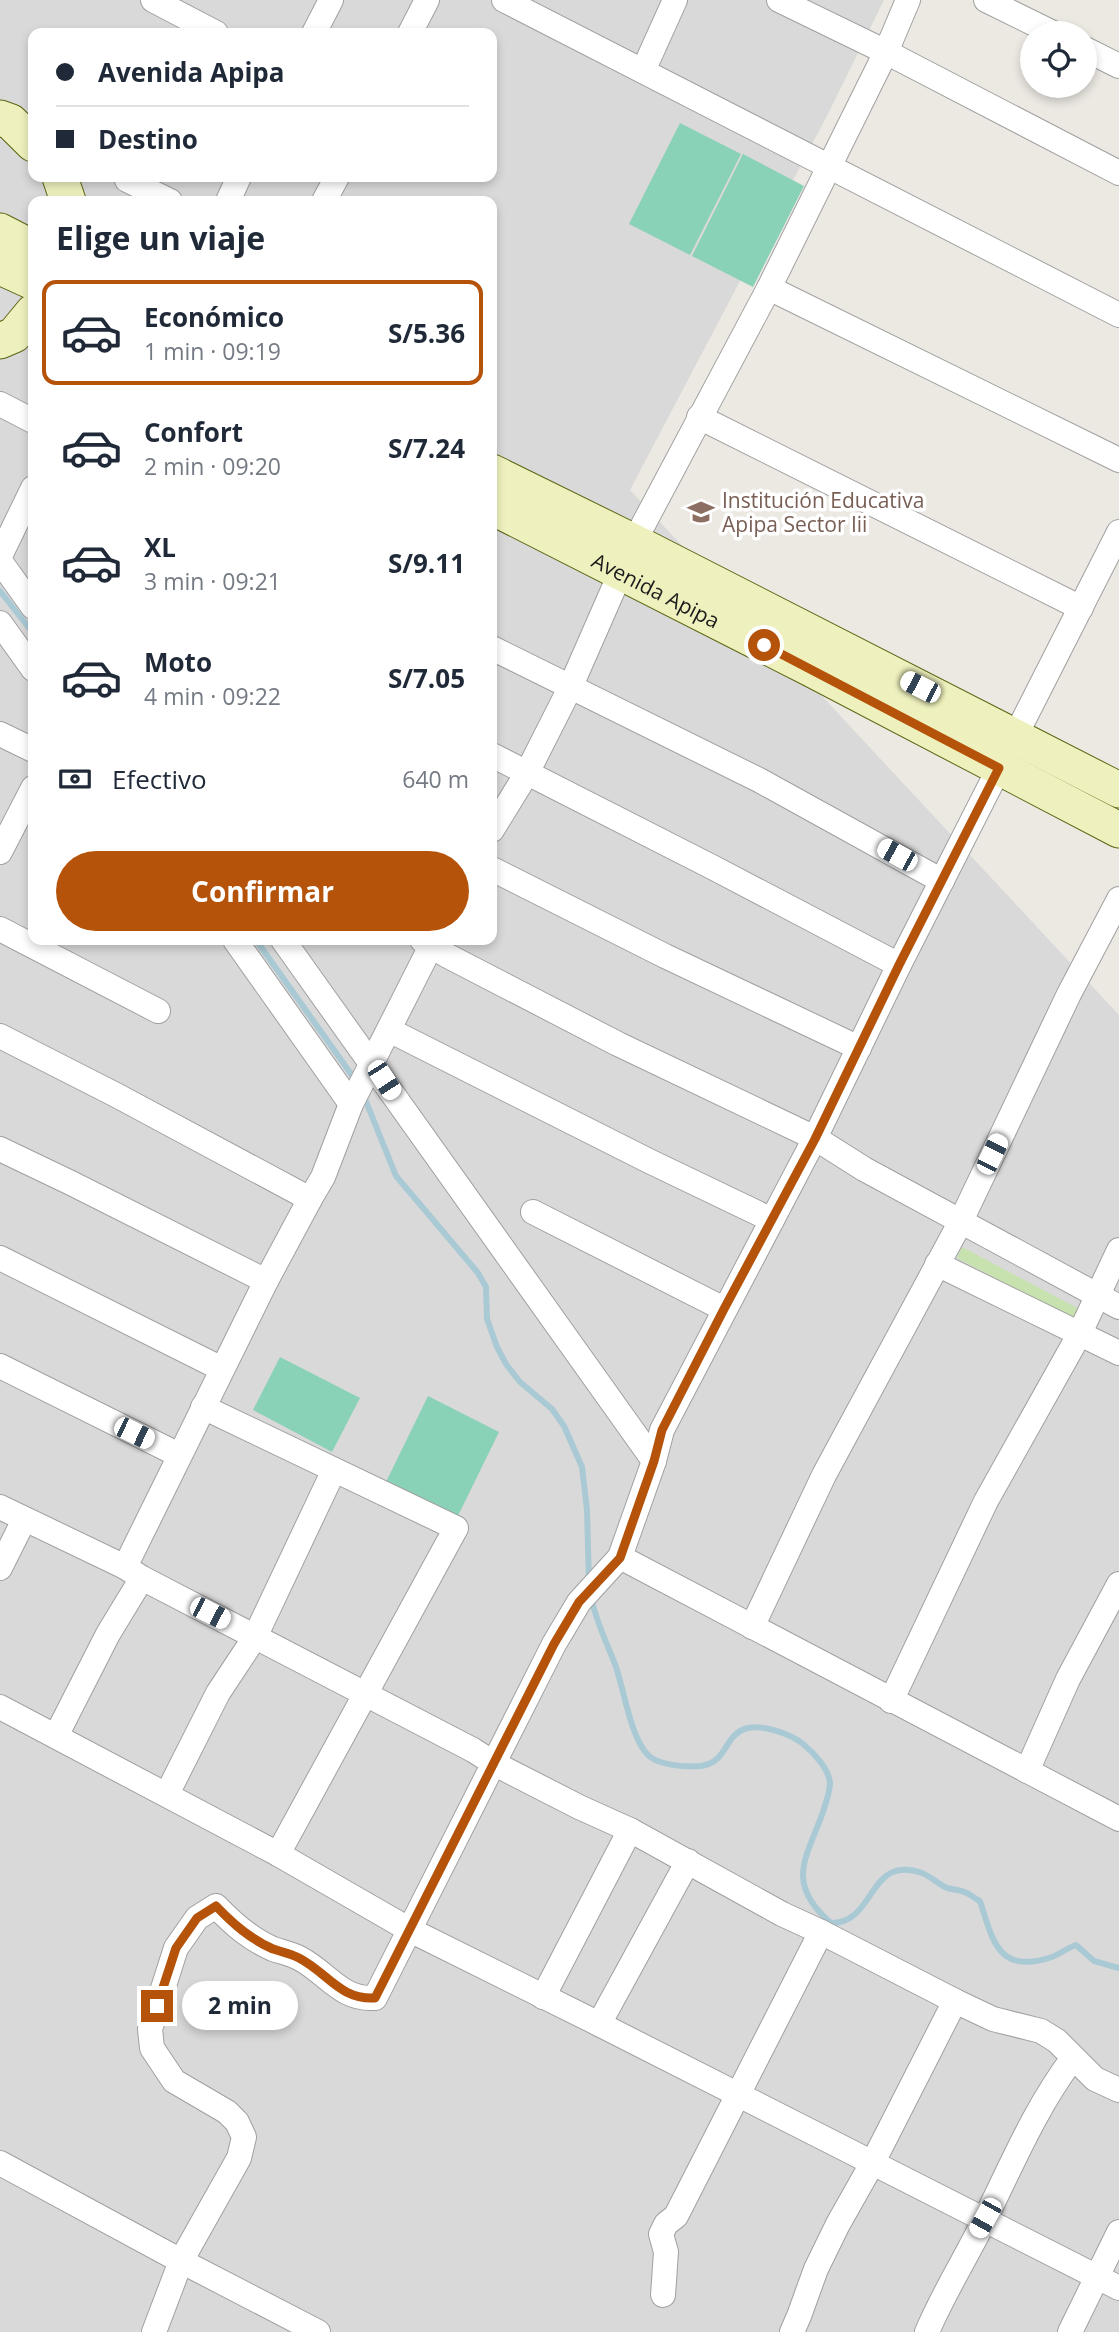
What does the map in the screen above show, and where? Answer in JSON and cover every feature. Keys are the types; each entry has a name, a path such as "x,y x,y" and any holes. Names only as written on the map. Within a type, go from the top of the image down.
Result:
{"street":[{"path":"153,0 206,28"},
{"path":"317,28 331,0"},
{"path":"413,28 427,0"},
{"path":"504,0 1119,315"},
{"path":"643,71 676,0"},
{"path":"779,0 886,52 1119,173"},
{"path":"497,822 527,774 570,688 628,557 699,417 769,288 886,52 908,0"},
{"path":"986,0 1029,21"},
{"path":"1097,55 1119,66"},
{"path":"131,182 160,196"},
{"path":"0,231 28,245"},
{"path":"0,267 28,280"},
{"path":"769,288 1119,460"},
{"path":"0,341 15,335 28,318"},
{"path":"0,404 28,418"},
{"path":"699,417 1081,608"},
{"name":"Avenida Apipa","path":"497,475 628,557 999,768 1119,830"},
{"path":"28,499 0,559 28,600"},
{"name":"Avenida Apipa","path":"497,509 628,557 1015,736 1119,790"},
{"path":"154,2332 181,2262 239,2158 244,2137 237,2122 228,2112 174,2081 152,2048 150,2029 176,1948 197,1918 216,1906 232,1924 256,1940 300,1958 348,1994 361,1999 375,1998 554,1644 579,1602 620,1558 662,1430 815,1139 899,965 1119,532"},
{"path":"0,623 28,661"},
{"path":"497,651 759,780 942,881"},
{"path":"0,734 28,748"},
{"path":"497,758 899,965"},
{"path":"0,852 28,798"},
{"path":"497,872 665,956 859,1048"},
{"path":"752,1628 824,1475 960,1223 1069,994 1119,899"},
{"path":"0,929 28,944"},
{"path":"31,945 158,1011"},
{"path":"239,945 351,1104"},
{"path":"287,945 654,1461"},
{"path":"56,1737 108,1634 179,1455 266,1281 323,1177 351,1104 373,1064 428,945"},
{"path":"433,945 446,955 618,1044 815,1139 864,1170 1109,1302"},
{"path":"389,1030 772,1220"},
{"path":"0,1036 310,1199"},
{"path":"0,1149 266,1281"},
{"path":"533,1212 724,1309"},
{"path":"891,1701 986,1501 1079,1335 1109,1302 1119,1250"},
{"path":"0,1258 222,1369"},
{"path":"937,1264 1119,1353"},
{"path":"0,1366 179,1455"},
{"path":"203,1407 456,1528 278,1854"},
{"path":"167,1794 218,1693 255,1637 334,1470"},
{"path":"0,1507 133,1572 579,1807 630,1830 782,1914 993,2019 1041,2031 1057,2041 1096,2079 1119,2090"},
{"path":"0,1568 24,1520"},
{"path":"620,1558 1119,1819"},
{"path":"1027,1771 1068,1679 1119,1584"},
{"path":"0,1707 278,1854 410,1930 1119,2288"},
{"path":"543,1997 630,1830"},
{"path":"599,2024 688,1861"},
{"path":"663,2295 666,2252 661,2234 666,2224 676,2216 821,1932"},
{"path":"792,2332 816,2269 838,2224 873,2162 955,2001"},
{"path":"928,2332 940,2301 985,2218 1019,2146 1054,2083 1073,2058"},
{"path":"0,2163 181,2262 318,2332"},
{"path":"1070,2332 1119,2232"}],"shaded area":[{"path":"0,0 884,0 829,112 630,490 1119,1015 1119,2332 0,2332"}],"green space":[{"path":"680,123 741,154 690,255 629,224"},
{"path":"743,154 804,186 753,287 692,256"},
{"path":"962,1247 1079,1309 1074,1320 957,1258"},
{"path":"280,1357 360,1398 332,1452 253,1410"},
{"path":"428,1396 499,1432 455,1522 384,1486"}],"waterway":[{"path":"0,591 28,627"},
{"path":"260,945 356,1081"},
{"path":"363,1094 396,1176 478,1273 486,1287 487,1319 506,1364 520,1382 552,1409 564,1426 582,1467 587,1510 589,1583"},
{"path":"591,1597 616,1667 637,1739 649,1756 667,1764 701,1766 717,1759 740,1731 754,1727 777,1731 798,1740 820,1762 827,1772 830,1786 807,1855 803,1881 807,1895 831,1923 846,1920 857,1913 881,1880 891,1873 904,1870 922,1873 945,1887 966,1893 980,1901 994,1941 1009,1958 1034,1961 1052,1957 1076,1945 1094,1961 1119,1968"}],"place":[{"name":"Institución Educativa Apipa Sector Iii","path":"701,512"}],"route":[{"path":"157,2006 176,1948 186,1931 197,1918 216,1906 232,1924 256,1940 300,1958 348,1994 361,1999 375,1998 554,1644 579,1602 620,1558 662,1430 815,1139 999,768 764,645"}]}
